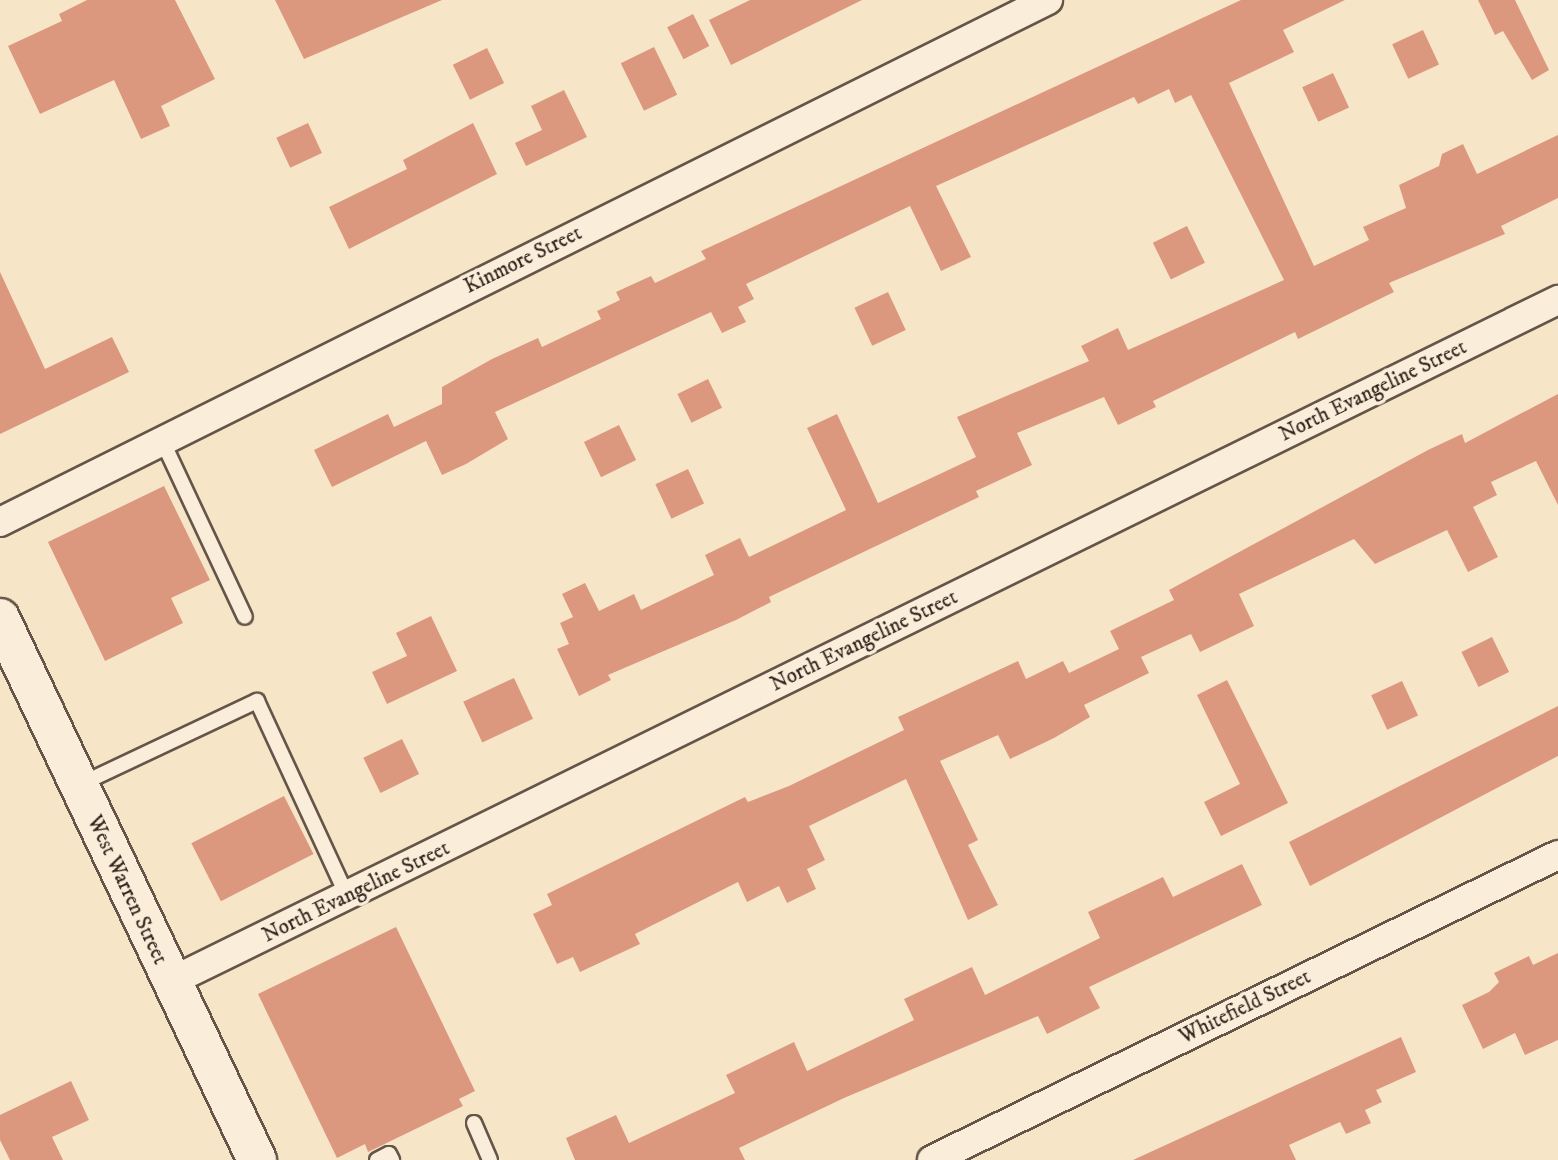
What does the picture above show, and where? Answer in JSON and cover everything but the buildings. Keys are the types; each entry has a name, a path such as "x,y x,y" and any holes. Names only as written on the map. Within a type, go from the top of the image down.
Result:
{"main road":[{"name":"West Warren Street","path":"0,618 170,982 257,1160"}],"street":[{"name":"Kinmore Street","path":"0,522 1048,0"},
{"name":"North Evangeline Street","path":"170,982 1558,300"},
{"name":"Whitefield Street","path":"932,1160 1558,855"}],"lane":[{"path":"162,440 245,617"},
{"path":"78,786 257,701 347,895"},
{"path":"474,1123 490,1160"},
{"path":"377,1160 389,1154 392,1160"}]}
